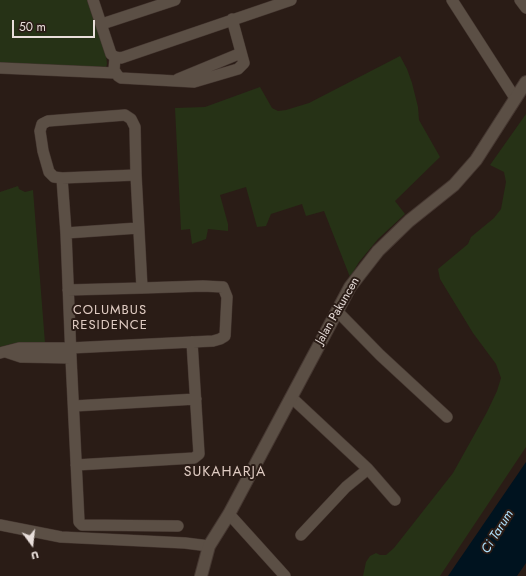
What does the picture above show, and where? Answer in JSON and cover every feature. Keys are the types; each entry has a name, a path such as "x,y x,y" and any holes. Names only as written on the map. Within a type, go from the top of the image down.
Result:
{"street":[{"path":"94,0 111,54 115,58 115,73"},
{"path":"102,24 175,0"},
{"path":"115,58 121,58 232,19 292,0"},
{"path":"452,0 516,98"},
{"path":"520,0 526,8"},
{"path":"0,68 115,73 122,78 194,82 238,69 244,63 232,19"},
{"name":"Jalan Pakuncen","path":"201,576 209,546 230,514 350,287 378,252 409,220 454,185 476,160 526,82"},
{"path":"136,175 54,177 49,172 40,131 42,124 48,121 125,115 131,119 135,127 138,228 142,288"},
{"path":"62,178 66,233 78,518 82,524 178,526"},
{"path":"66,233 138,228"},
{"path":"3,353 19,348 70,353 213,341 224,336 227,297 223,287 203,286 68,290"},
{"path":"337,311 380,355 447,417"},
{"path":"76,465 194,458 198,454 192,342"},
{"path":"292,398 368,469 394,500"},
{"path":"74,406 196,399"},
{"path":"301,535 346,487 368,469"},
{"path":"230,514 285,576"},
{"path":"0,525 60,537 185,543 209,546"}],"green space":[{"path":"0,0 87,0 106,55 106,67 0,64"},
{"path":"400,56 412,83 418,107 419,120 440,157 395,201 405,214 378,239 359,262 350,277 324,211 306,216 302,204 271,214 266,226 257,227 246,187 220,195 228,224 228,231 208,229 206,239 192,244 190,229 181,230 175,108 205,107 260,87 272,108 278,111 286,110 309,103"},
{"path":"526,114 526,447 440,576 363,576 366,562 370,556 376,553 386,555 394,548 453,473 497,391 501,378 496,364 473,333 440,279 438,269 468,244 471,237 494,218 501,209 506,182 504,172 490,165"},
{"path":"18,186 19,189 25,192 33,190 45,343 15,343 0,347 0,192"}],"water":[{"name":"Ci Tarum","path":"526,462 526,563 517,576 448,576"}],"district":[{"name":"COLUMBUS RESIDENCE","path":"110,318"},
{"name":"SUKAHARJA","path":"225,473"}]}
